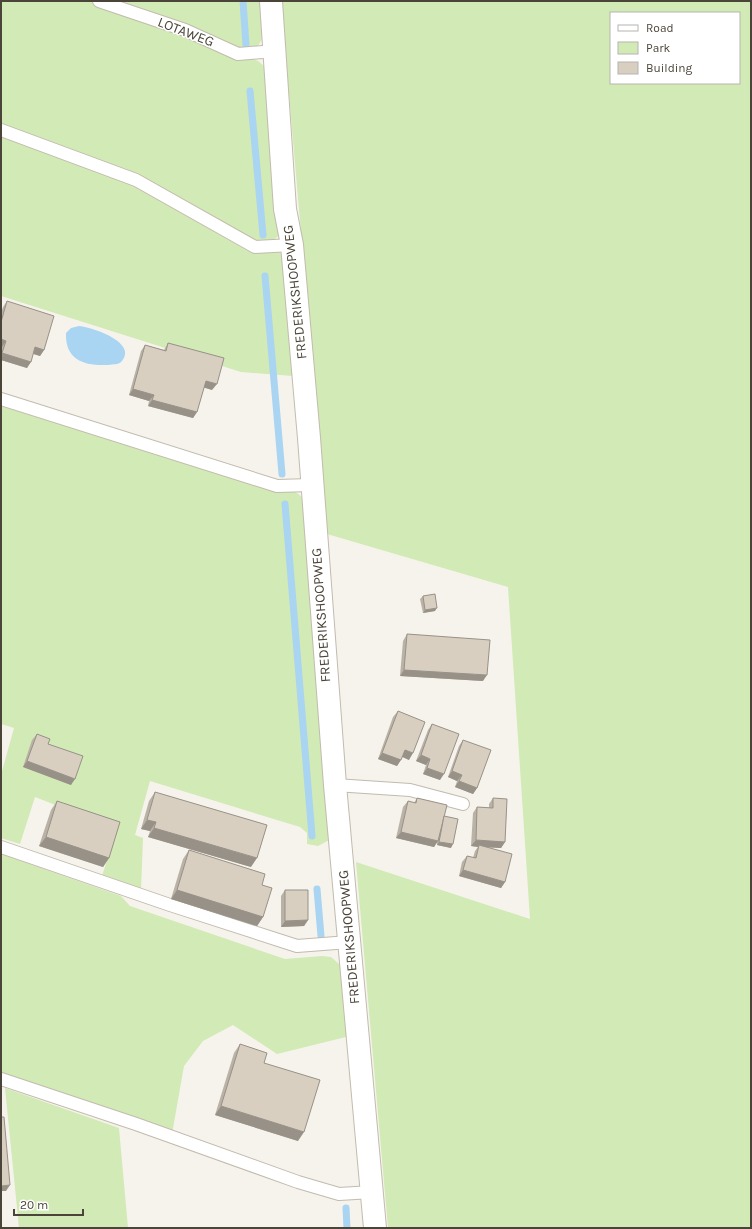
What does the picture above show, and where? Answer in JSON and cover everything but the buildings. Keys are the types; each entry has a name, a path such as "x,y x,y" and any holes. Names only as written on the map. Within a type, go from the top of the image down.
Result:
{"street":[{"name":"FREDERIKSHOOPWEG","path":"271,1 286,209 292,246 308,431 335,785 375,1228"}],"lane":[{"name":"LOTAWEG","path":"99,1 185,30 238,54 275,50"},
{"path":"1,130 136,180 255,247 292,246"},
{"path":"1,399 277,486 311,485"},
{"path":"335,785 410,790 463,804"},
{"path":"1,847 170,905 297,946 350,942"},
{"path":"1,1079 136,1124 298,1182 338,1194 372,1192"}],"green space":[{"path":"1,1 89,1 258,61 264,66 268,73 280,234 275,239 270,241 257,242 136,174 1,124"},
{"path":"117,1 261,1 264,25 262,37 257,47 238,48"},
{"path":"281,1 751,1 751,1228 388,1228 356,862 530,919 508,587 327,534"},
{"path":"1,135 132,184 248,251 282,253 293,376 241,372 1,296"},
{"path":"1,406 278,492 291,491 301,496 306,504 333,838 318,846 307,844 307,833 300,827 150,781 135,835 143,838 141,890 102,876 117,829 35,797 20,844 1,838 1,775 14,728 1,724"},
{"path":"1,854 121,896 130,906 285,959 322,956 331,957 343,969 350,1036 277,1054 233,1025 203,1041 184,1066 172,1134 1,1075"},
{"path":"5,1088 119,1128 128,1228 19,1228"}],"water":[{"path":"79,326 93,329 119,342 124,348 125,354 122,361 116,364 99,365 78,360 69,350 66,333 71,328"}],"waterway":[{"path":"243,1 246,45"},
{"path":"250,91 263,235"},
{"path":"265,276 282,474"},
{"path":"285,504 312,836"},
{"path":"317,889 321,936"},
{"path":"346,1208 347,1228"}]}
